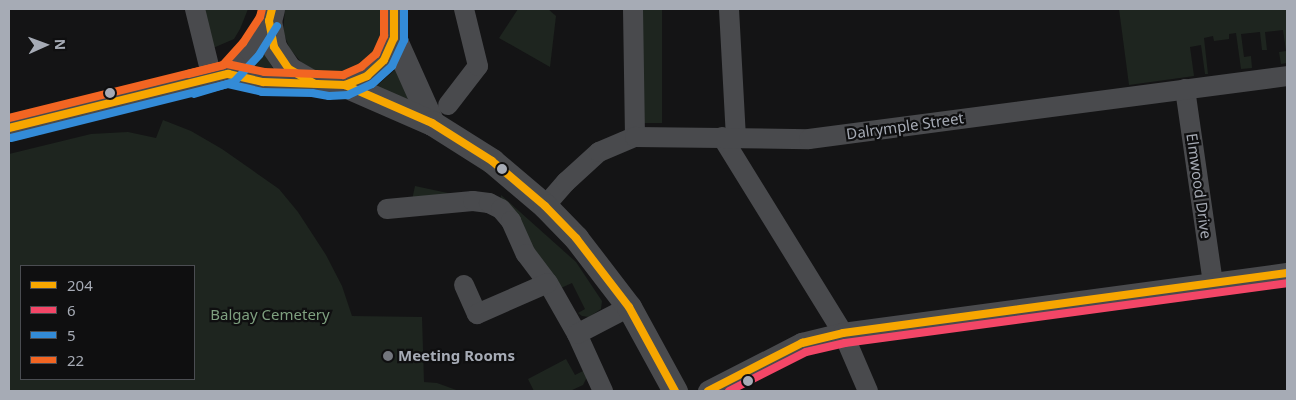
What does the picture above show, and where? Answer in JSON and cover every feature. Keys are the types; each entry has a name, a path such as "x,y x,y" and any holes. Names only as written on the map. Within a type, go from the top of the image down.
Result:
{"street":[{"path":"195,9 220,76"},
{"path":"394,9 394,38 432,123"},
{"path":"448,105 478,66 464,9"},
{"path":"633,9 635,138"},
{"path":"729,9 729,137 843,333 868,391"},
{"path":"220,76 251,49 271,15"},
{"path":"271,15 274,47 289,69 313,83"},
{"path":"9,128 220,76 262,82 313,83 329,86 345,85 367,76 384,60 394,38"},
{"name":"Dalrymple Street","path":"544,206 566,182 599,152 635,138 729,137 809,139 1287,76"},
{"path":"345,85 432,123 492,161 544,206 576,238 629,307 675,391"},
{"name":"Elmwood Drive","path":"1185,89 1213,283"},
{"path":"387,209 472,201 488,203 501,209 511,221 526,254 548,283 577,334 597,389"},
{"path":"708,391 802,343 843,333 1287,273"},
{"path":"464,285 477,314 548,283"},
{"path":"577,334 629,307"}],"green space":[{"path":"200,9 248,9 234,39 213,48"},
{"path":"285,9 382,9 384,32 378,48 367,62 351,71 334,74 316,71 301,62 290,49 283,32"},
{"path":"518,9 548,9 556,16 550,67 499,38"},
{"path":"641,9 662,9 662,123 641,123"},
{"path":"1119,9 1287,9 1287,63 1281,64 1279,52 1286,51 1283,30 1265,32 1267,50 1262,50 1260,32 1241,34 1244,57 1251,56 1252,68 1241,69 1236,33 1229,34 1229,39 1214,41 1213,36 1204,38 1208,74 1205,74 1201,45 1190,47 1194,76 1129,85"},
{"path":"263,50 276,74 245,73"},
{"path":"397,68 413,112 372,90"},
{"name":"Balgay Cemetery","path":"163,120 191,131 222,149 279,189 298,212 326,255 342,286 352,316 422,317 424,382 437,383 459,391 9,391 9,154 91,134 128,132 156,138"},
{"path":"415,186 457,195 412,200"},
{"path":"501,195 576,262 602,301 601,309 589,317 578,313 585,309 572,283 561,288 501,200"},
{"path":"566,359 575,375 585,370 587,377 583,385 570,391 534,391 528,379"}],"transit line":[{"name":"22","path":"188,74 223,65 243,43 260,17 262,9"},
{"name":"204","path":"272,9 269,21 274,47 289,69 313,83"},
{"name":"22","path":"9,118 227,64 264,72 343,75 361,67 376,54 384,36 384,9"},
{"name":"204","path":"9,128 228,74 263,82 345,85 367,76 384,60 394,38 394,9"},
{"name":"5","path":"11,138 228,84 262,92 312,93 329,96 348,95 372,84 392,66 404,40 404,9"},
{"name":"5","path":"194,94 234,82 259,55 277,26"},
{"name":"204","path":"345,85 432,123 492,161 545,206 576,238 629,307 675,391"},
{"name":"204","path":"708,391 802,343 843,333 1287,273"},
{"name":"6","path":"729,391 806,352 845,343 1287,283"}],"place":[{"name":"Meeting Rooms","path":"388,356"}]}
